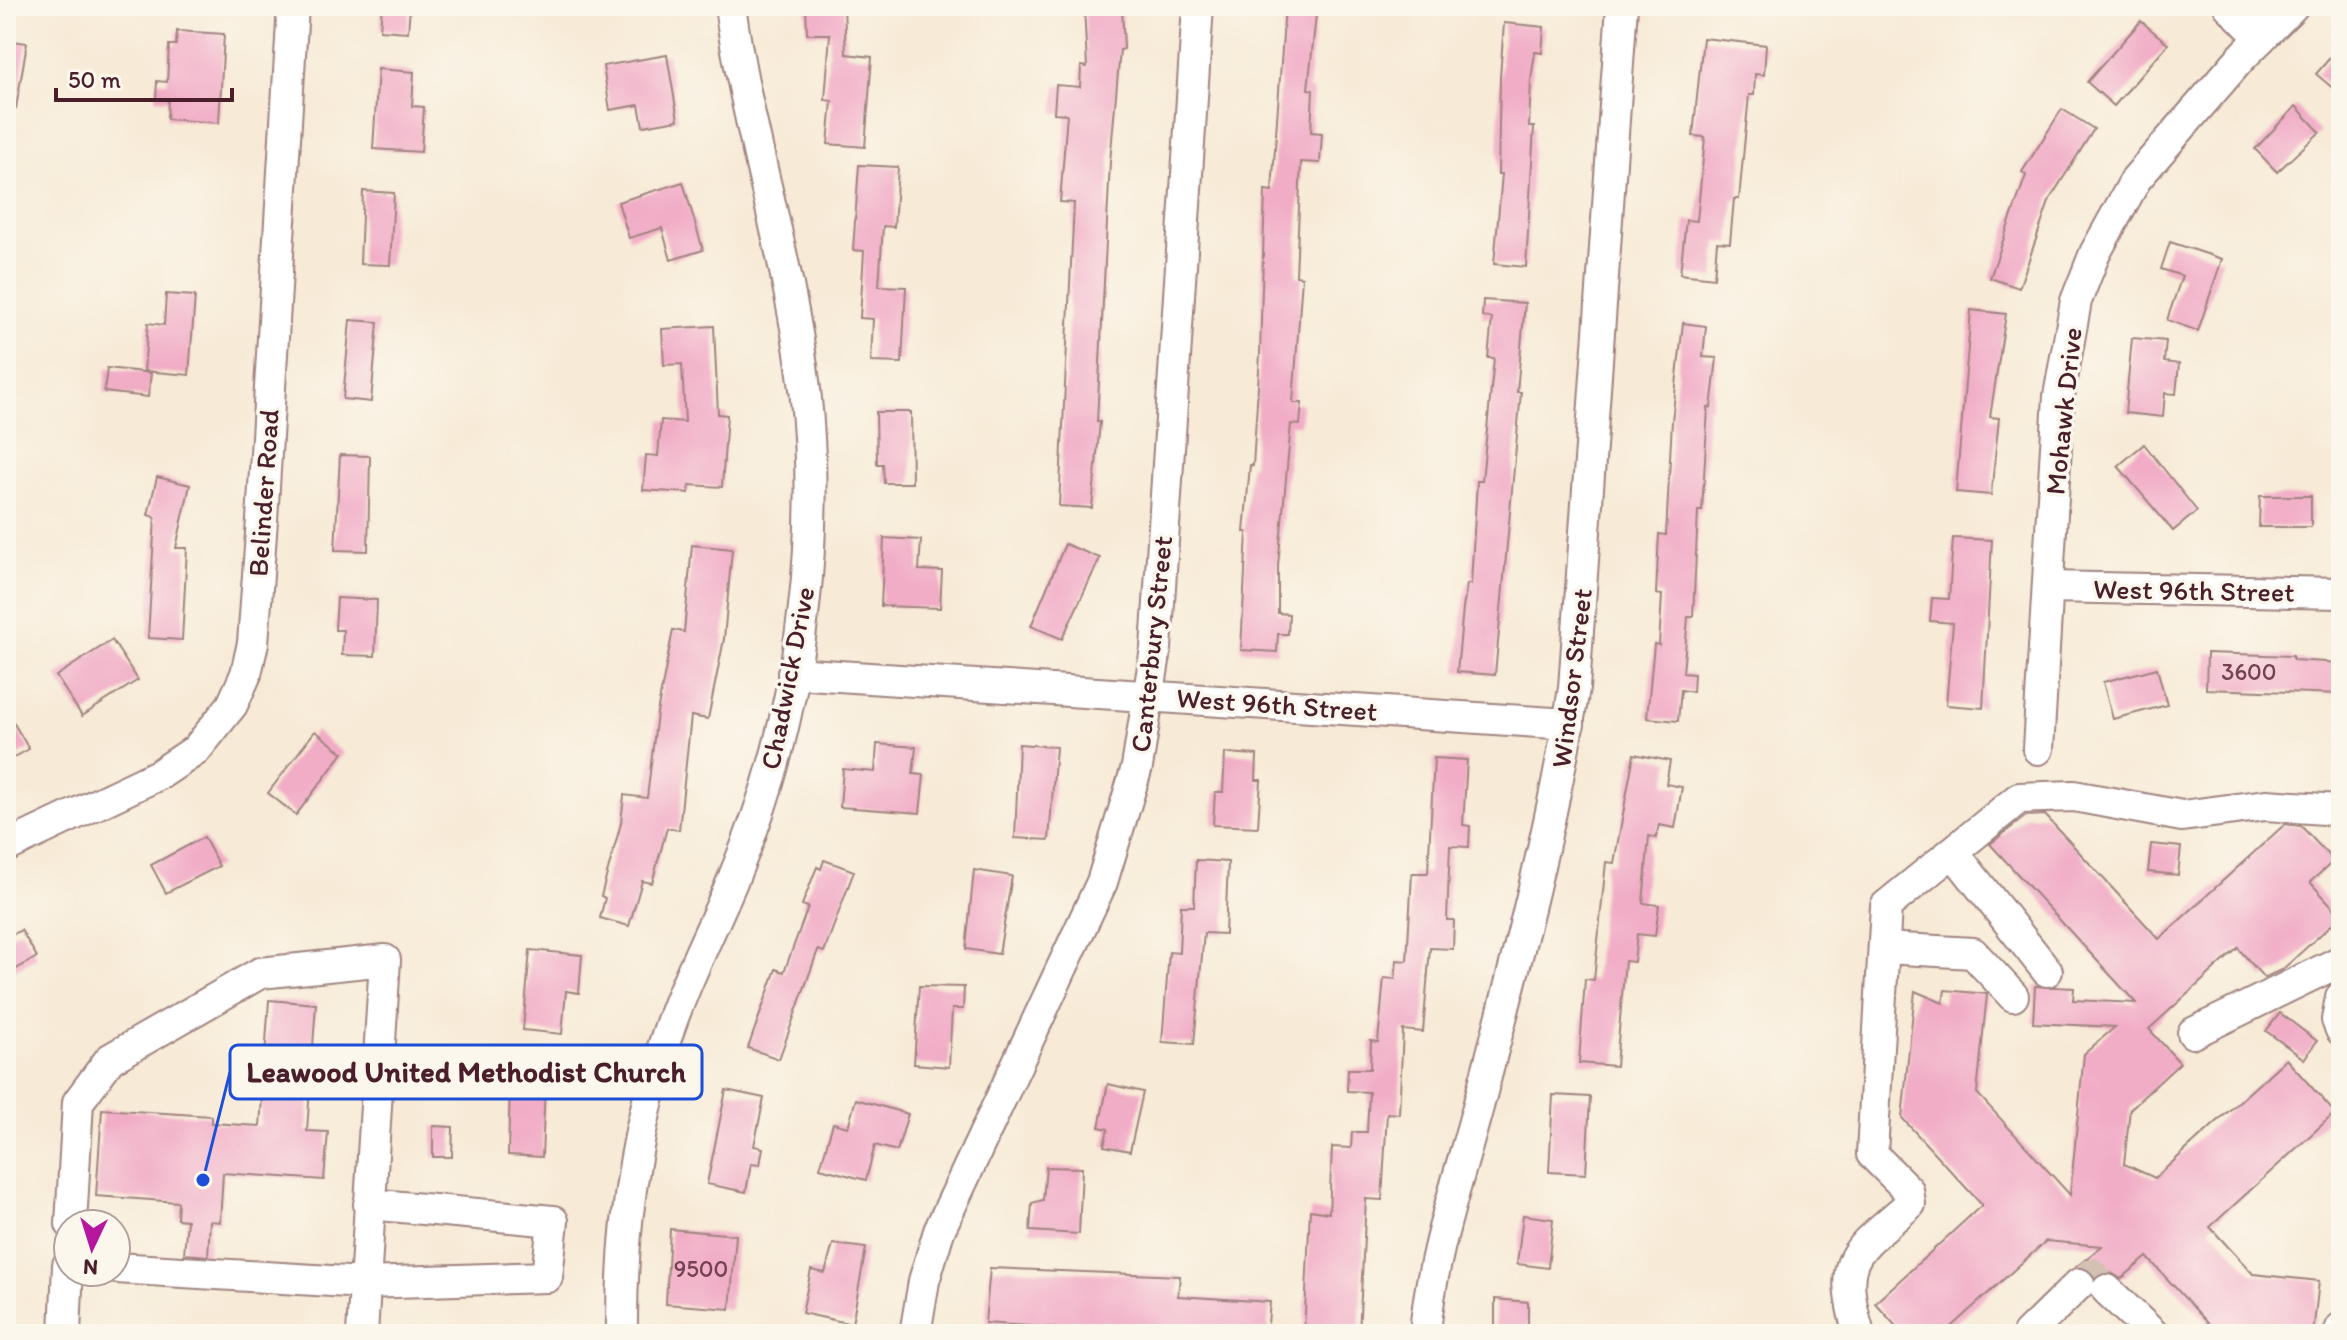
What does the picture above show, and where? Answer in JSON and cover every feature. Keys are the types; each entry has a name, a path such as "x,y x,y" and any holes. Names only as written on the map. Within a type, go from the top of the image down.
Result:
{"street":[{"name":"Belinder Road","path":"6,847 160,774 196,750 232,705 246,674 253,643 262,520 293,6"},
{"name":"Chadwick Drive","path":"622,1334 621,1287 630,1196 641,1130 664,1043 759,812 784,724 810,546 811,471 804,389 730,6"},
{"name":"Canterbury Street","path":"915,1334 924,1281 939,1231 1102,882 1137,767 1156,648 1198,6"},
{"name":"Windsor Street","path":"1425,1334 1433,1275 1524,933 1569,724 1581,626 1622,6"},
{"path":"2229,6 2261,38"},
{"name":"Mohawk Drive","path":"2038,749 2064,357 2076,301 2095,253 2150,161 2293,6"},
{"name":"West 96th Street","path":"2048,587 2341,593"},
{"name":"West 96th Street","path":"793,673 1569,724"},
{"path":"1859,1334 1847,1293 1852,1260 1910,1204 1908,1190 1872,1154 1886,906 2019,798 2074,796 2182,816 2266,805 2338,810 2341,814"},
{"path":"1953,852 2047,971"},
{"path":"1884,948 1973,953 2013,996"},
{"path":"72,1208 78,1102 110,1059 260,973 385,960 362,1334"},
{"path":"2193,1033 2341,961"},
{"path":"2341,997 2337,1020 2341,1030"},
{"path":"132,1269 364,1283 547,1277 553,1221 369,1204"},
{"path":"2028,1334 2093,1287 2153,1334"},
{"path":"65,1334 67,1288"},
{"path":"2339,1334 2341,1328"}],"building":[{"path":"382,6 410,6 408,32 380,30"},
{"path":"806,6 844,6 846,54 872,57 865,147 828,144 832,101 825,100 830,34 807,34"},
{"path":"1084,6 1122,6 1124,49 1120,50 1110,162 1097,422 1100,422 1092,508 1059,506 1074,203 1060,202 1067,114 1054,113 1056,85 1080,87 1081,66 1087,67"},
{"path":"1285,6 1317,6 1308,89 1313,90 1311,132 1322,133 1320,163 1301,162 1296,276 1302,277 1293,403 1302,403 1300,425 1291,424 1278,566 1278,613 1289,614 1288,634 1278,634 1277,652 1241,650 1247,532 1244,532 1250,465 1253,466 1260,354 1265,190 1272,191"},
{"path":"2141,21 2168,44 2114,106 2087,82"},
{"path":"1504,23 1544,27 1542,53 1535,52 1531,79 1529,127 1534,127 1526,267 1494,264 1502,174 1498,174"},
{"path":"177,31 224,34 219,123 167,119 168,100 156,99 157,81 167,82 169,45 176,45"},
{"path":"1703,38 1766,45 1764,75 1755,74 1754,95 1749,95 1739,199 1734,199 1730,243 1717,242 1714,278 1680,274 1686,220 1697,221 1705,137 1693,136"},
{"path":"6,40 27,43 16,108 6,107"},
{"path":"2341,45 2341,95 2316,74"},
{"path":"667,55 678,120 643,126 639,105 610,110 603,66"},
{"path":"378,69 414,72 412,106 424,107 421,152 373,149"},
{"path":"2296,106 2320,132 2277,172 2255,149"},
{"path":"2062,109 2094,129 2050,199 2019,288 1990,278 2026,175 2022,172"},
{"path":"859,165 898,167 894,227 883,226 879,286 906,287 902,363 871,362 873,319 860,318 864,251 853,250"},
{"path":"683,182 703,250 671,260 662,228 629,238 618,202"},
{"path":"363,191 394,193 390,265 360,264"},
{"path":"2170,242 2222,259 2198,331 2167,320 2182,276 2161,269"},
{"path":"166,294 195,296 189,375 144,371 148,323 164,325"},
{"path":"1483,300 1525,303 1517,392 1521,392 1495,675 1457,672 1463,608 1467,584 1471,584 1477,481 1482,481 1494,358 1488,358 1492,318 1482,317"},
{"path":"1971,310 2006,314 1990,417 1999,418 1991,495 1956,492"},
{"path":"350,320 378,322 371,402 343,399"},
{"path":"1683,323 1706,326 1703,357 1717,358 1711,408 1708,407 1702,511 1698,511 1693,617 1688,617 1683,673 1694,674 1693,692 1681,690 1678,721 1647,718 1654,644 1659,645 1662,595 1656,594 1659,534 1666,535 1672,421"},
{"path":"714,326 718,414 727,415 722,487 690,485 689,493 643,490 646,455 658,456 661,420 685,422 682,364 664,365 662,329"},
{"path":"2132,338 2166,341 2164,362 2179,364 2176,394 2165,393 2163,417 2125,413"},
{"path":"107,368 151,373 148,397 104,392"},
{"path":"876,412 911,412 912,483 884,483 883,464 877,464"},
{"path":"2144,444 2197,511 2173,531 2118,466"},
{"path":"340,455 370,456 368,551 335,550"},
{"path":"157,477 190,485 176,548 187,548 182,640 148,638 155,517 148,515"},
{"path":"2260,496 2311,496 2311,527 2259,527"},
{"path":"884,538 921,540 919,570 942,571 940,608 881,606"},
{"path":"1953,538 1992,540 1983,708 1946,705 1953,623 1930,621 1932,598 1949,599"},
{"path":"1065,544 1100,558 1062,639 1031,626"},
{"path":"692,545 732,549 724,639 708,719 691,716 679,830 667,828 652,883 642,881 629,926 600,918 605,898 601,896 621,823 624,795 647,798 657,713 673,630 684,632"},
{"path":"337,598 377,600 375,656 342,655 343,630 335,630"},
{"path":"112,640 138,680 82,716 56,676"},
{"path":"2207,653 2293,656 2293,660 2341,663 2341,694 2206,689"},
{"path":"2157,668 2167,705 2113,719 2103,682"},
{"path":"6,710 29,749 6,762"},
{"path":"315,731 343,753 296,815 268,793"},
{"path":"877,744 916,747 913,774 924,775 920,813 840,807 843,769 875,772"},
{"path":"1019,744 1056,747 1049,840 1015,838"},
{"path":"1225,753 1257,755 1256,780 1261,780 1258,827 1213,825 1215,792 1223,792"},
{"path":"1634,754 1670,761 1666,784 1682,787 1675,828 1659,825 1656,838 1649,836 1643,903 1659,905 1655,936 1637,934 1634,962 1625,961 1616,1066 1579,1063 1585,979 1594,980 1606,862 1614,863"},
{"path":"1434,758 1467,760 1463,825 1470,826 1469,847 1450,846 1447,920 1454,920 1453,949 1430,948 1423,1032 1403,1030 1399,1114 1387,1113 1382,1200 1366,1199 1359,1334 1304,1334 1310,1210 1329,1213 1332,1147 1351,1148 1352,1132 1367,1132 1369,1092 1347,1091 1348,1069 1370,1069 1371,1041 1378,1042 1384,978 1395,979 1397,960 1407,961 1412,873 1428,873"},
{"path":"2045,815 2159,939 2285,824 2301,826 2334,861 2310,882 2341,916 2283,969 2264,978 2238,948 2149,1029 2180,1063 2130,1109 2124,1164 2155,1178 2286,1059 2335,1113 2210,1227 2253,1274 2319,1281 2313,1334 2218,1334 2147,1257 2121,1279 2110,1272 2095,1277 2085,1267 2077,1266 2102,1246 2046,1241 1943,1334 1903,1334 1875,1303 1982,1205 1902,1118 1915,991 1943,1003 1945,990 1987,994 1977,1093 2070,1195 2084,1054 2115,1027 2033,1023 2035,986 2074,988 2073,1000 2136,1003 1990,844 2026,816"},
{"path":"204,837 219,866 166,893 151,865"},
{"path":"2151,844 2181,847 2178,875 2148,872"},
{"path":"824,860 854,871 824,952 818,950 779,1059 748,1048 776,969 784,972 808,907 802,905 817,867 821,869"},
{"path":"1196,860 1228,862 1225,934 1204,933 1194,1044 1162,1042 1169,952 1179,953 1181,906 1194,906"},
{"path":"974,870 1012,876 999,954 966,949"},
{"path":"21,930 37,957 6,975 6,938"},
{"path":"530,950 582,955 579,993 566,991 562,1034 523,1030"},
{"path":"919,986 964,987 963,1009 952,1009 949,1067 914,1064"},
{"path":"269,1000 316,1004 307,1131 328,1132 324,1180 223,1173 220,1222 210,1221 208,1256 184,1254 187,1220 177,1219 178,1202 96,1196 102,1109 211,1116 211,1123 260,1126"},
{"path":"2280,1013 2317,1041 2304,1059 2266,1031"},
{"path":"1108,1084 1143,1092 1130,1151 1104,1146 1108,1129 1099,1127"},
{"path":"510,1085 545,1086 542,1157 508,1155"},
{"path":"726,1090 764,1098 754,1146 763,1148 760,1165 751,1164 746,1192 707,1184"},
{"path":"1553,1095 1590,1097 1586,1174 1549,1172"},
{"path":"856,1099 908,1114 897,1151 875,1145 866,1180 820,1168 833,1123 848,1127"},
{"path":"433,1126 453,1127 452,1157 433,1157"},
{"path":"1046,1167 1082,1168 1079,1234 1030,1231 1032,1203 1043,1200"},
{"path":"1523,1215 1553,1219 1548,1268 1517,1264"},
{"path":"670,1229 736,1235 730,1309 666,1304"},
{"path":"833,1244 866,1248 852,1324 802,1313 811,1270 825,1273"},
{"path":"990,1268 1180,1276 1178,1296 1270,1302 1267,1334 1054,1334 1055,1328 985,1323"},
{"path":"1495,1299 1528,1302 1528,1334 1495,1334"}],"tunnel":[{"path":"2079,1284 2092,1273 2107,1290"}],"place":[{"name":"Leawood United Methodist Church","path":"203,1180"}]}
